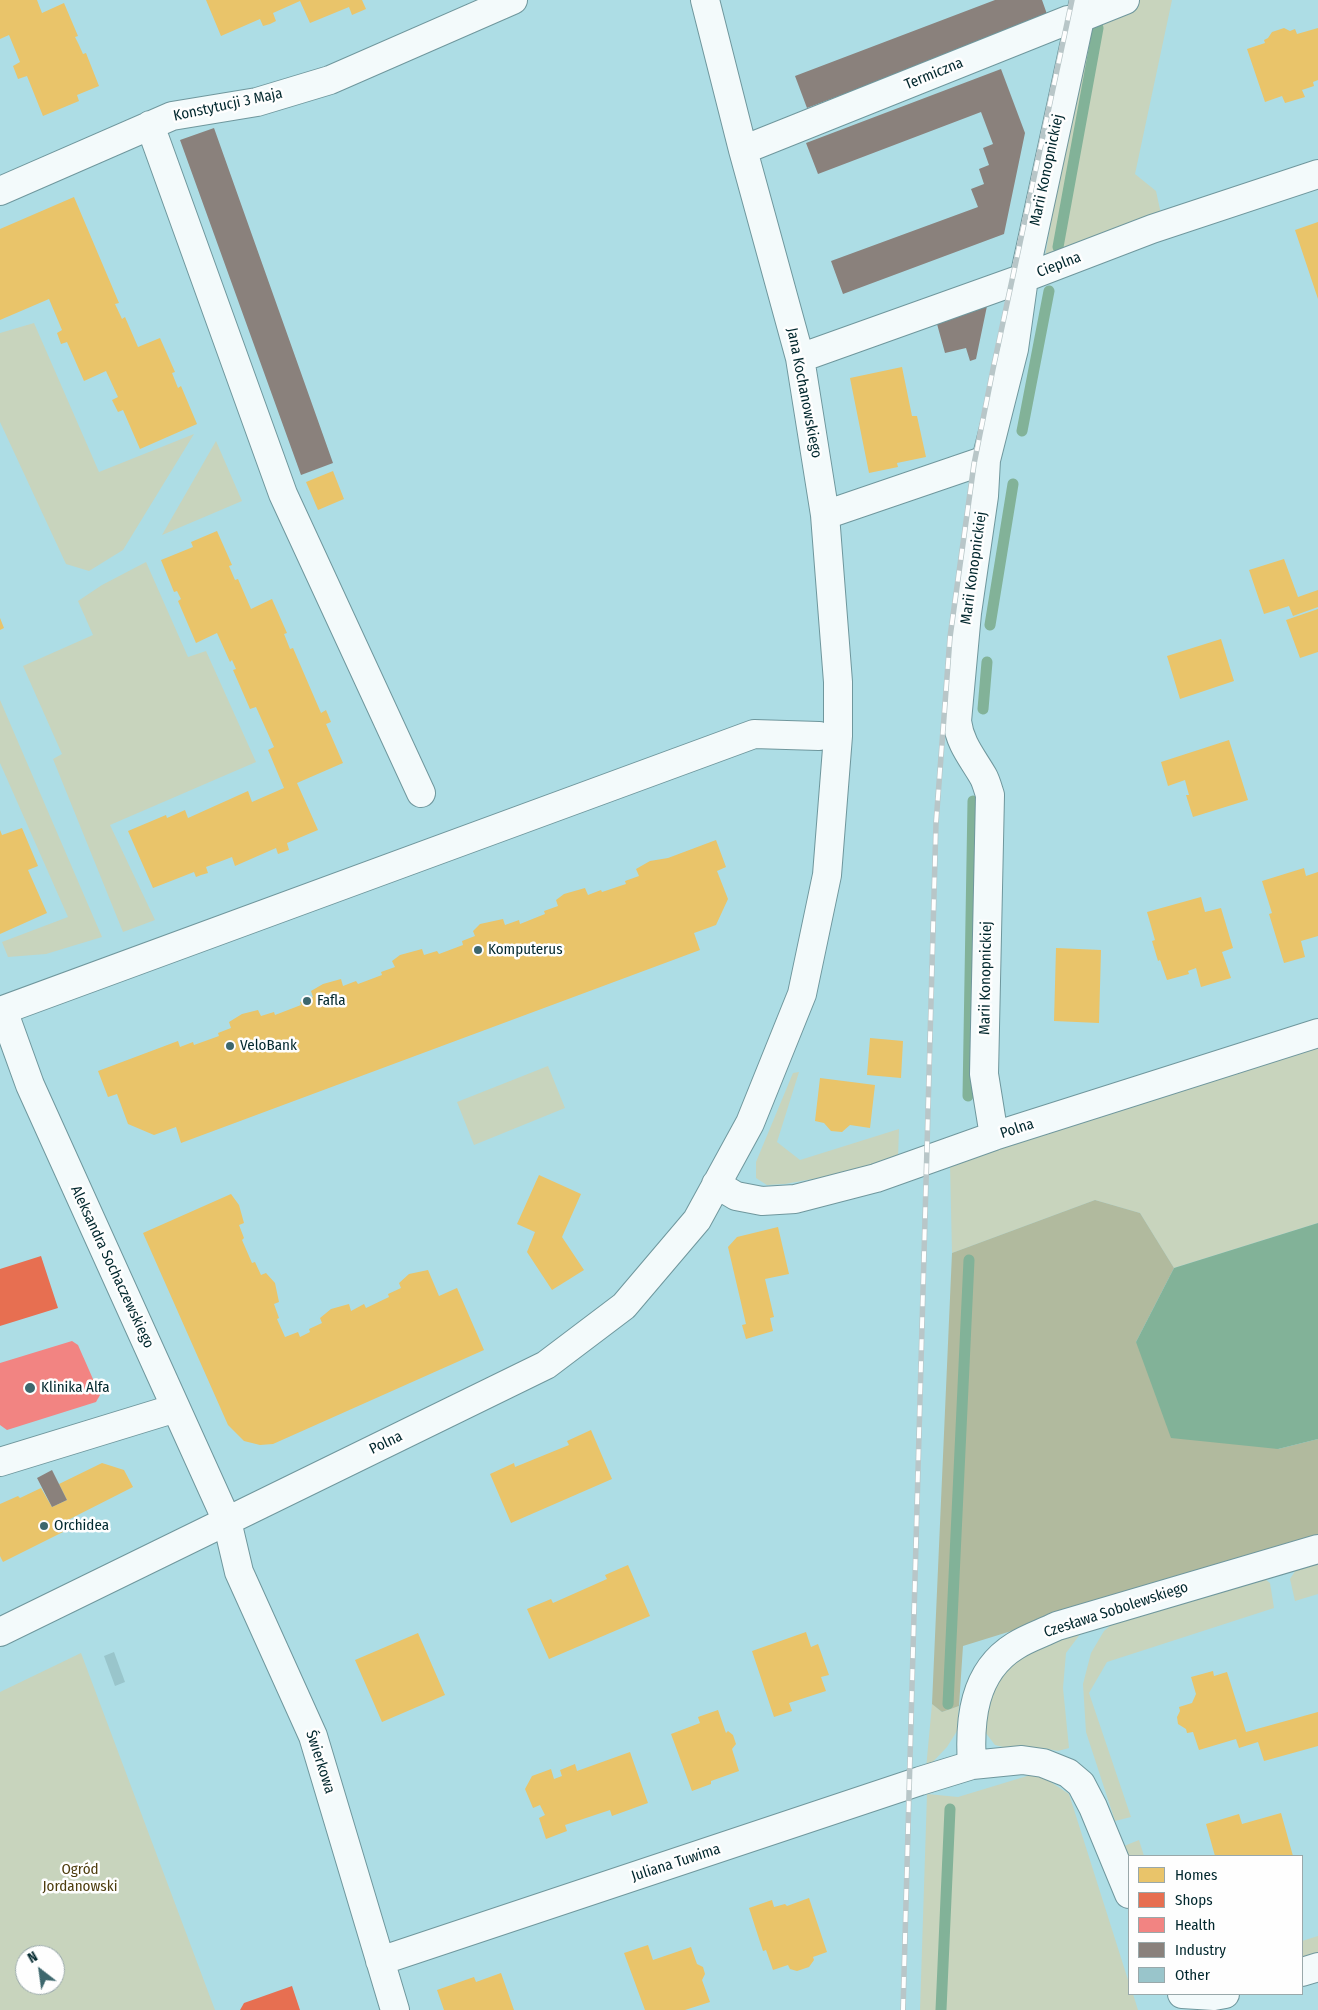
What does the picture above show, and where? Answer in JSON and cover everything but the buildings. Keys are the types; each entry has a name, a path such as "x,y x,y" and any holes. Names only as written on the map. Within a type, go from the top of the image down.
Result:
{"street":[{"name":"Konstytucji 3 Maja","path":"0,192 172,116 256,102 330,80 513,0"},
{"name":"Jana Kochanowskiego","path":"705,0 743,150 800,358 825,515 838,682 829,736"},
{"name":"Termiczna","path":"743,150 1068,20 1082,9 1125,0"},
{"name":"Marii Konopnickiej","path":"994,1136 984,1074 990,795 984,778 958,736 957,721 967,612 984,496 986,460 1014,349 1024,278 1082,9"},
{"path":"150,125 283,494 421,794"},
{"name":"Cieplna","path":"800,358 1024,278 1152,229 1318,174"},
{"path":"825,515 986,460"},
{"name":"Aleksandra Sochaczewskiego","path":"228,1521 30,1085 3,1010 754,734 829,736"},
{"name":"Polna","path":"0,1632 546,1365 624,1306 697,1220 750,1124 802,994 827,875 829,736"},
{"name":"Polna","path":"716,1184 736,1196 762,1201 795,1199 876,1178 994,1136 1318,1033"},
{"path":"0,1462 176,1408"},
{"name":"Świerkowa","path":"228,1521 239,1572 313,1736 395,2010"},
{"name":"Czesława Sobolewskiego","path":"972,1765 970,1736 978,1690 998,1659 1015,1645 1057,1626 1318,1549"},
{"name":"Juliana Tuwima","path":"380,1961 972,1765 1022,1760 1043,1763 1068,1774 1081,1784 1093,1807 1128,1892"},
{"path":"1303,1972 1318,1967"},
{"path":"1198,1995 1220,1995"}],"green space":[{"path":"1139,0 1172,0 1135,174 1156,191 1161,214 1045,256 1086,23"},
{"path":"34,323 99,472 194,434 123,550 89,571 66,564 0,422 0,333"},
{"path":"216,441 242,501 162,535"},
{"path":"146,562 188,657 206,651 256,762 110,825 155,920 123,932 53,759 62,754 23,666 93,635 78,601 102,585"},
{"path":"0,700 102,937 46,954 8,957 2,942 68,917 0,763"},
{"path":"1318,1044 1318,1223 1174,1268 1140,1213 1095,1200 952,1253 950,1164"},
{"path":"548,1066 565,1108 474,1145 457,1102"},
{"path":"799,1072 777,1142 800,1160 899,1129 898,1158 862,1170 785,1184 767,1185 756,1178 756,1162 793,1073"},
{"path":"1318,1559 1318,1594 1295,1601 1290,1579 1299,1565"},
{"path":"1260,1575 1270,1583 1274,1608 1107,1662 1089,1693 1131,1817 1115,1821 1086,1732 1083,1684 1091,1653 1104,1631 1118,1619"},
{"path":"1081,1633 1066,1653 1063,1688 1069,1748 1058,1751 1043,1748 1015,1750 995,1745 985,1732 980,1718 995,1683 1025,1652"},
{"name":"Ogród Jordanowski","path":"81,1653 215,2010 0,2010 0,1692"},
{"path":"932,1704 942,1712 959,1706 957,1731 947,1747 926,1769"},
{"path":"1037,1773 1069,1794 1128,1980 1128,1995 1133,1995 1138,2010 920,2010 927,1794 958,1797"},
{"path":"1139,1840 1144,1855 1128,1855 1128,1858 1124,1846"},
{"path":"1318,1936 1318,1958 1303,1963 1303,1941"}],"shaded area":[{"path":"1095,1200 1140,1213 1174,1268 1136,1342 1278,1449 1318,1439 1318,1536 963,1646 959,1706 942,1712 932,1704 952,1253"},
{"path":"1318,1223 1318,1439 1278,1449 1171,1438 1136,1342 1174,1268"}],"waterway":[{"path":"1058,247 1098,28"},
{"path":"1022,431 1049,291"},
{"path":"990,625 1013,484"},
{"path":"983,709 987,662"},
{"path":"968,1096 973,801"},
{"path":"948,1704 969,1260"},
{"path":"941,2010 950,1809"}],"railway":[{"path":"903,2010 936,823 950,637 974,464 1072,0"}],"place":[{"name":"Komputerus","path":"478,950"},
{"name":"Fafla","path":"307,1001"},
{"name":"VeloBank","path":"230,1046"},
{"name":"Klinika Alfa","path":"30,1388"},
{"name":"Orchidea","path":"44,1526"}]}
